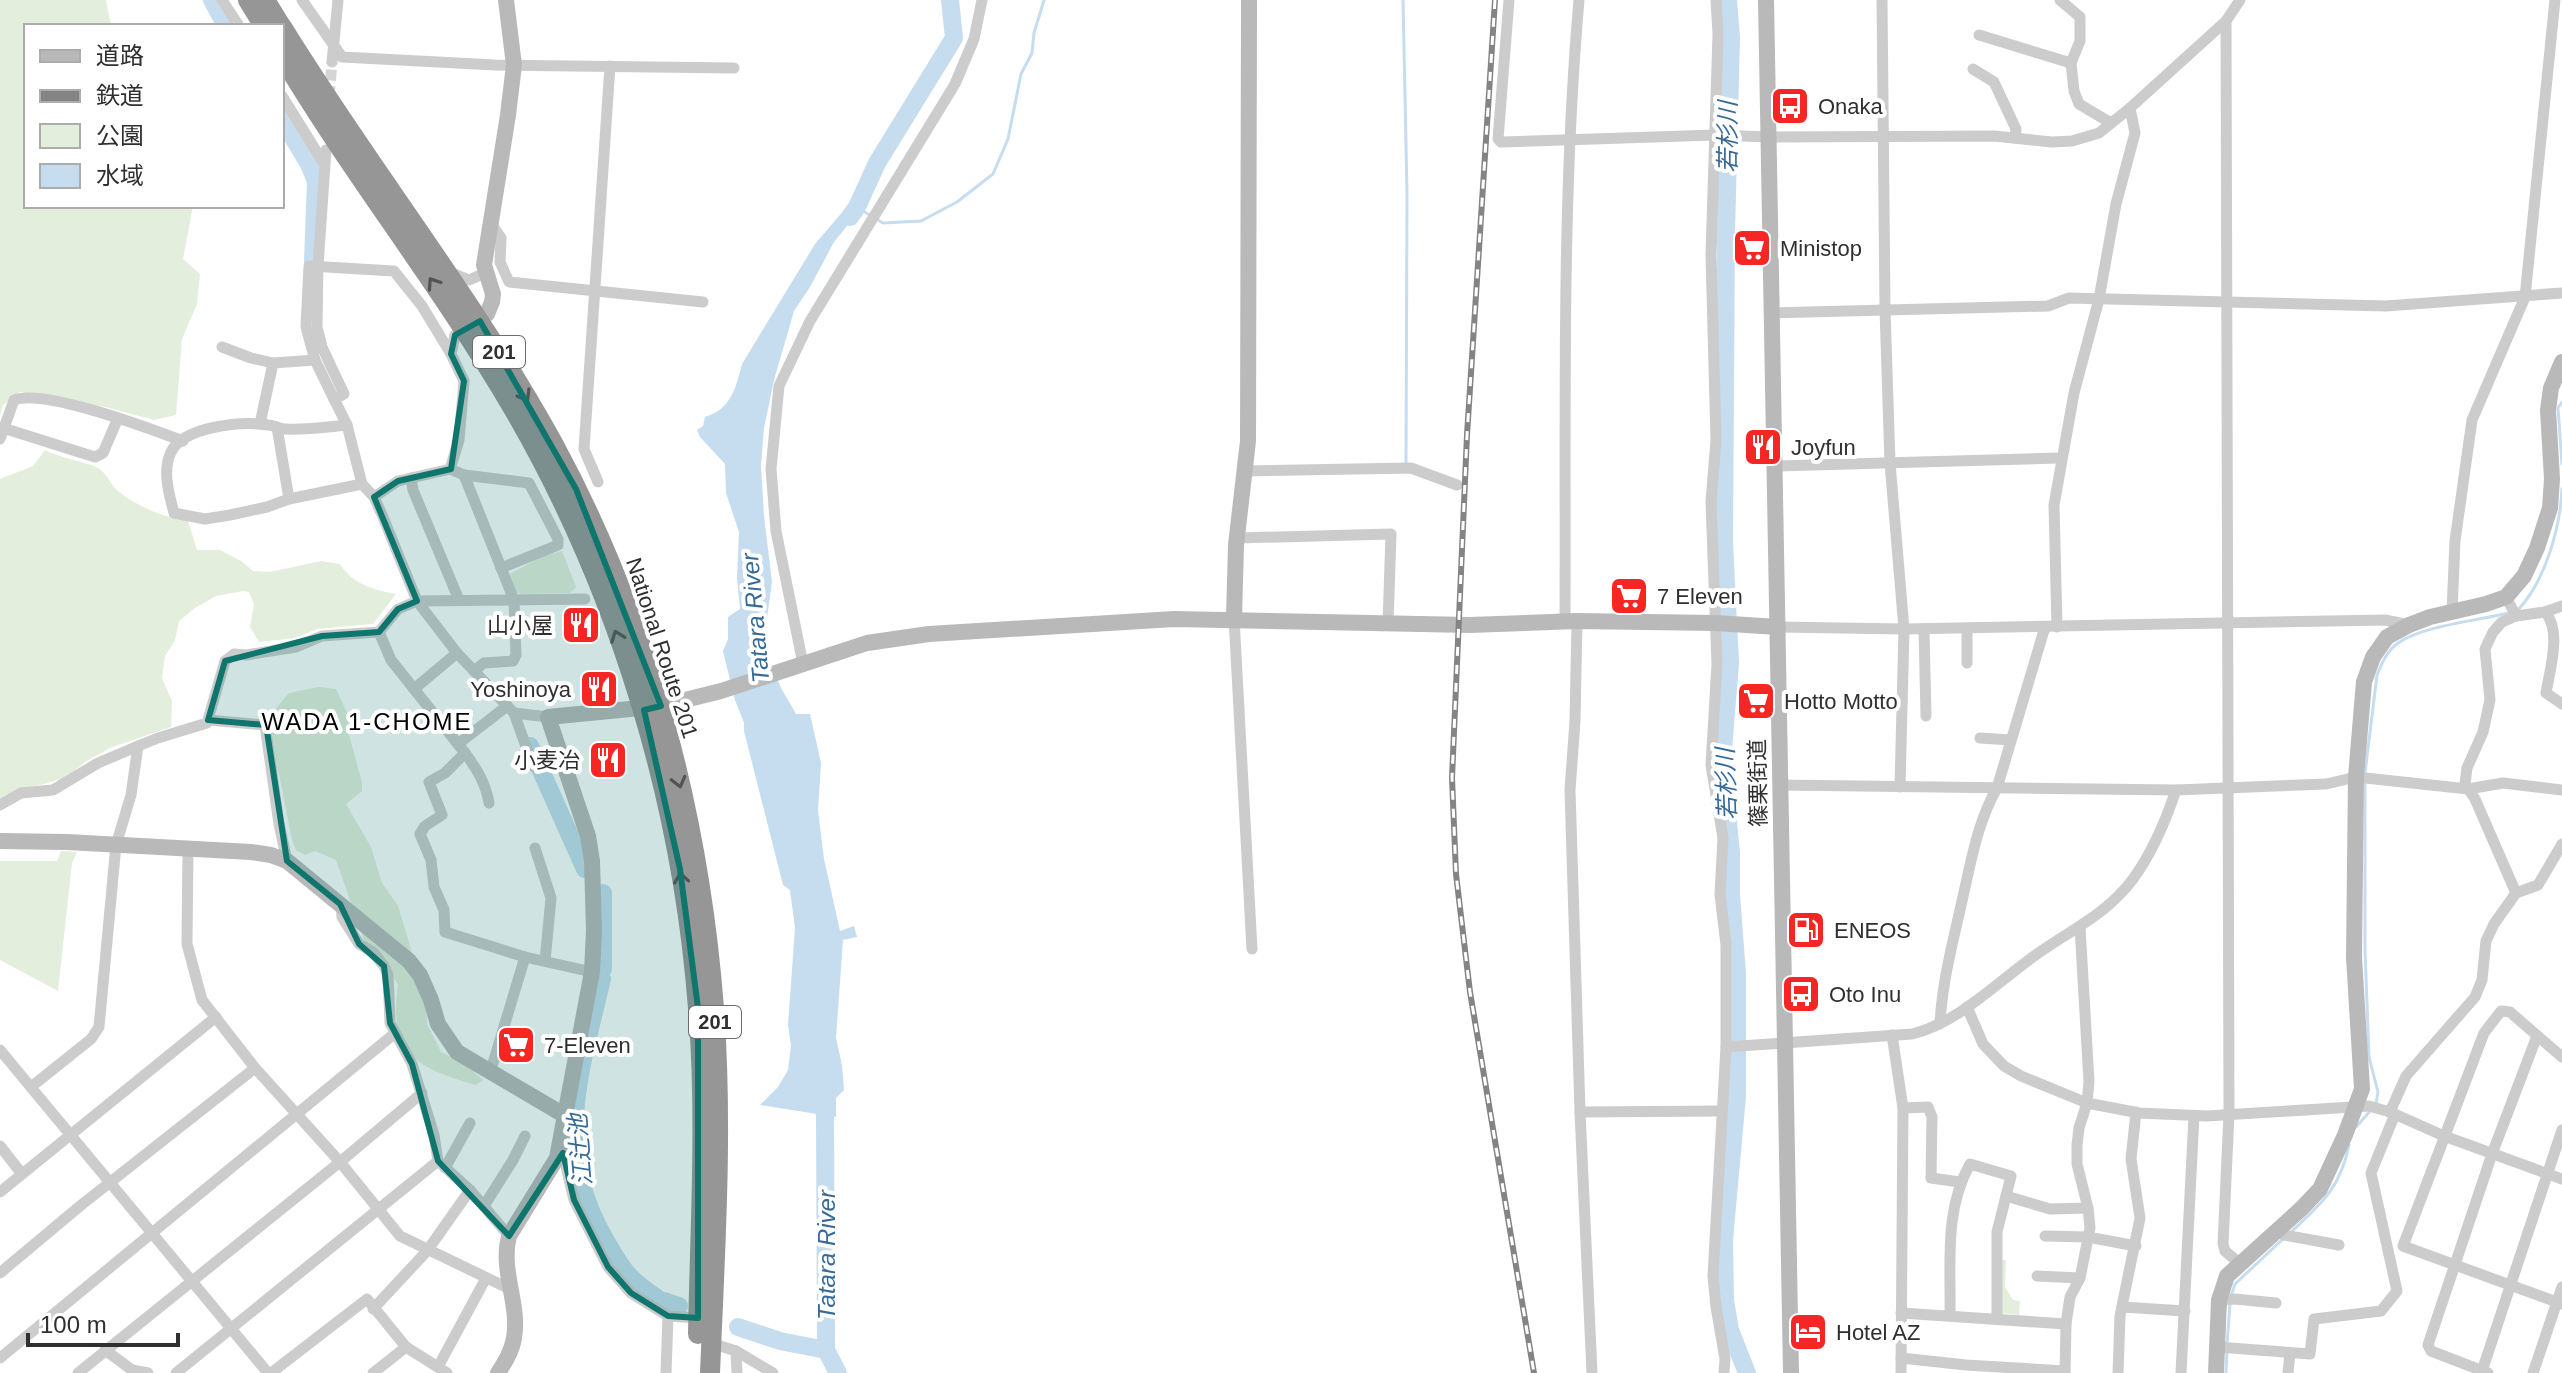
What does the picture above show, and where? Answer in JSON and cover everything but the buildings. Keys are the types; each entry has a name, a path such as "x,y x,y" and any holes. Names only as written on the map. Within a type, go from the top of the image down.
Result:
{"highway":[{"path":"248,0 263,24"},
{"name":"National Route 201","path":"265,0 280,24"},
{"name":"National Route 201","path":"284,30 444,270 472,325 481,381 537,451 587,556 652,708 680,869 698,1008 702,1171 696,1373"},
{"name":"National Route 201","path":"284,59 553,443 607,558 690,829 714,1009 717,1159 710,1373"}],"street":[{"path":"222,0 238,24"},
{"path":"302,0 342,57 514,65 734,68"},
{"path":"332,62 338,0"},
{"path":"451,354 455,335 487,314 492,302 493,294 485,273 485,257 514,65 506,0"},
{"path":"800,665 776,531 771,469 779,386 810,321 955,84 974,39 982,0"},
{"path":"1249,0 1249,385 1234,618 1252,949"},
{"path":"1509,0 1498,139 1501,142 1715,135 1994,136 2072,141 2099,133 2130,108 2226,21 2240,0"},
{"path":"1579,0 1570,141 1571,621 1575,721 1570,790 1592,1373"},
{"path":"1716,0 1718,34 1711,255 1716,440 1711,502 1717,664 1711,765 1723,838 1720,894 1726,945 1726,1047 1713,1276 1725,1359 1724,1373"},
{"name":"篠栗街道","path":"1766,0 1791,1373"},
{"path":"1882,0 1890,463 1904,629 1900,787"},
{"path":"2060,0 2080,17 2080,41 2071,63 2074,91 2079,104 2111,123"},
{"path":"2452,612 2455,541 2472,420 2525,297 2555,0"},
{"path":"2226,21 2229,1114 2223,1244 2225,1251 2239,1263"},
{"path":"1979,35 2071,63"},
{"path":"598,482 584,449 610,66"},
{"path":"1973,69 1994,82 2016,129 2015,138"},
{"path":"284,99 323,162"},
{"path":"1940,1024 1941,992 1985,808 1997,788 2051,627 2054,505 2061,458 2074,393 2099,299 2116,204 2135,133 2130,108"},
{"path":"326,150 317,327 322,347 344,394 334,399"},
{"path":"491,223 501,238 500,262 509,282 703,302"},
{"path":"450,469 481,381 451,354 422,306 394,271 309,266 306,327 315,360 347,425 362,484 374,497 417,601 457,653 510,709 533,766"},
{"path":"444,270 469,280 485,273"},
{"path":"1772,313 2048,306 2069,298 2386,306 2562,293"},
{"path":"222,347 273,363 315,360"},
{"path":"2516,893 2465,784 2467,768 2483,732 2490,700 2485,649 2493,632 2512,609 2537,548 2558,480 2548,410 2551,388 2562,362"},
{"path":"260,424 273,363"},
{"path":"118,418 103,453 95,457 2,433 14,400 24,396 41,397 118,418 183,441"},
{"path":"347,425 282,430 260,424 214,427 196,432 172,450 167,486 174,513 205,519 362,484"},
{"path":"277,427 289,499"},
{"path":"1775,466 2061,458"},
{"path":"1245,471 1411,468 1457,485"},
{"path":"374,497 398,481 450,469 464,475 529,483 558,539 558,545 501,568"},
{"path":"464,475 514,600 516,655 513,661 484,663 474,671"},
{"path":"411,478 413,490 459,600"},
{"path":"1237,538 1391,534 1388,624"},
{"path":"0,805 21,793 53,790 98,763 207,723 225,661 234,654 296,647 322,636 379,632 398,609 417,601 585,599"},
{"path":"2217,1347 2310,1354 2314,1319 2381,1311 2397,1291 2371,1173 2378,1109 2362,1089 2354,957 2363,778 2364,682 2373,657 2387,637 2409,625 2452,612 2512,609 2545,612 2562,606"},
{"path":"2545,612 2557,626 2546,693 2562,704"},
{"path":"510,709 548,717 652,708 730,687 867,643 896,638 1145,620 1234,618 1470,625 1571,621 1904,629 2385,620 2409,625"},
{"path":"1924,629 1926,716"},
{"path":"1967,629 1967,663"},
{"path":"379,632 391,660 477,769 489,803"},
{"path":"414,689 457,653"},
{"path":"510,709 462,749 445,773 429,782 442,815 425,826 420,834 431,860 434,887 444,910 445,932 525,957 592,972"},
{"path":"498,1373 510,1353 514,1337 515,1322 505,1263 509,1236 549,1174 561,1144 592,972 592,861 588,836 548,717"},
{"path":"208,720 265,725 287,861"},
{"path":"1980,738 2011,740"},
{"path":"31,1087 91,1039 99,1027 116,845 131,795 138,746"},
{"path":"1780,785 2176,790 2326,784 2363,778 2468,789 2503,783 2562,790"},
{"path":"1726,1047 1912,1034 1940,1024 2036,955 2099,915 2134,878 2151,850 2176,790"},
{"path":"0,841 251,852 287,861 409,961 420,975 446,1040 457,1052 564,1115"},
{"path":"2216,1373 2219,1300 2227,1276 2320,1189 2378,1109 2475,997 2482,980 2486,941 2494,924 2516,893 2538,885 2562,844"},
{"path":"188,848 187,944 202,1000 255,1068 340,1162 400,1236 510,1289"},
{"path":"535,848 551,898 545,961"},
{"path":"340,904 342,917 359,944 373,952 384,966 389,986 390,1023 412,1064 441,1164 470,1190 509,1236"},
{"path":"1901,1358 2065,1372 2070,1297 2080,1278 2088,1237 2088,1208 2077,1164 2079,1128 2087,1103 2088,1052 2080,927"},
{"path":"490,1073 525,957"},
{"path":"1967,1007 1983,1044 2004,1066 2087,1103 2136,1112 2194,1116 2378,1109 2562,1179"},
{"path":"2403,1246 2484,1033 2501,1011 2510,1012 2562,1057"},
{"path":"0,1192 216,1017"},
{"path":"0,1358 394,1034"},
{"path":"1892,1035 1903,1108 1901,1373"},
{"path":"2537,1036 2453,1265 2428,1345 2431,1351 2485,1372 2562,1130"},
{"path":"0,1050 269,1373 367,1299 406,1347 442,1370 486,1278"},
{"path":"0,1273 255,1068"},
{"path":"78,1373 422,1093"},
{"path":"1903,1108 1928,1107 1932,1117 1931,1178 1960,1182"},
{"path":"1580,1112 1722,1111"},
{"path":"2118,1373 2122,1307 2140,1218 2131,1159 2136,1112"},
{"path":"2181,1373 2194,1116"},
{"path":"176,1373 376,1209 441,1164 470,1123"},
{"path":"484,1206 525,1136"},
{"path":"561,1144 574,1200 608,1267 631,1293 668,1316 698,1318"},
{"path":"0,1146 22,1174"},
{"path":"1950,1315 1953,1208 1960,1182 1970,1164 2011,1176 1997,1232 1997,1319"},
{"path":"373,1309 427,1251 470,1190"},
{"path":"2006,1196 2050,1209 2088,1208"},
{"path":"2278,1229 2284,1235 2339,1245"},
{"path":"2045,1236 2088,1237 2136,1246"},
{"path":"2386,1240 2559,1303"},
{"path":"2037,1276 2080,1278"},
{"path":"2533,1373 2562,1287"},
{"path":"2219,1300 2276,1303"},
{"path":"2122,1307 2185,1311"},
{"path":"1901,1313 2066,1324"},
{"path":"666,1373 668,1316"},
{"path":"711,1343 736,1351 773,1373"},
{"path":"373,1373 406,1347"},
{"path":"105,1350 131,1372 148,1373"},
{"path":"736,1351 737,1373"},
{"path":"2288,1373 2290,1353"}],"highlighted area":[{"path":"480,321 576,489 661,706 644,710 680,869 698,1008 698,1318 668,1316 631,1293 608,1267 574,1200 563,1153 509,1236 438,1161 412,1064 390,1023 384,966 359,944 340,904 287,861 266,725 208,720 225,661 322,636 379,632 398,609 417,601 374,497 398,481 451,469 464,381 451,354 455,335"}],"green space":[{"path":"0,0 106,0 111,24 24,24 24,208 193,208 183,259 200,274 197,304 182,339 176,415 154,420 105,407 20,392 3,405 0,416"},
{"path":"45,450 98,468 116,489 143,507 188,521 197,550 220,550 253,571 270,572 321,561 340,564 357,581 396,594 373,624 317,629 295,638 259,642 250,627 254,604 249,592 216,596 179,621 175,640 165,656 162,678 172,701 171,727 110,748 67,777 17,792 0,802 0,479 33,466"},
{"path":"562,551 576,587 570,593 516,592 510,574 542,556"},
{"path":"319,687 336,689 347,713 362,791 346,804 371,847 382,883 398,906 426,999 427,1024 441,1052 465,1064 483,1080 476,1085 437,1072 411,1054 402,1042 398,1027 398,984 364,940 336,860 315,851 305,855 296,850 292,840 279,774 267,743 274,711 289,693"},
{"path":"61,851 77,852 72,863 58,991 0,960 0,861 57,861"},
{"path":"1999,1260 2006,1260 2005,1287 2013,1300 2020,1301 2019,1315 2000,1313"}],"water":[{"path":"857,195 868,200 834,242 794,311 774,380 764,428 761,466 772,582 766,625 768,656 796,714 810,714 821,763 818,810 824,859 840,931 854,926 857,937 843,940 836,1038 844,1090 836,1098 836,1117 760,1105 778,1087 788,1070 795,928 790,890 783,885 744,723 723,651 728,639 728,617 740,609 737,578 739,532 726,493 725,464 697,430 703,426 705,417 727,403 735,389 742,364 815,244"}],"waterway":[{"name":"江辻池","path":"212,0 225,24"},
{"name":"Tatara River","path":"850,217 877,163 954,38 950,0"},
{"path":"858,208 883,223 921,221 957,202 993,174 1008,139 1021,74 1032,53 1034,33 1044,0"},
{"path":"1403,0 1407,193 1406,464"},
{"name":"若杉川","path":"1728,0 1731,38 1724,542 1730,663 1722,762 1731,853 1737,974 1737,1096 1724,1240 1725,1300 1730,1330 1747,1373"},
{"name":"江辻池","path":"284,122 316,181 313,262"},
{"path":"2562,402 2558,408 2562,464"},
{"path":"2517,611 2536,585 2549,554 2562,489"},
{"path":"2376,1103 2378,1092 2369,1057 2365,950 2365,773 2377,675 2391,650 2408,637 2509,613"},
{"name":"江辻池","path":"530,746 585,869"},
{"name":"江辻池","path":"603,893 603,969"},
{"name":"江辻池","path":"602,979 575,1110 579,1174 589,1206 616,1258 632,1279 657,1298"},
{"name":"Tatara River","path":"822,1092 825,1116 826,1350 838,1373"},
{"path":"2356,1127 2372,1109"},
{"path":"2290,1233 2335,1185 2349,1145"},
{"path":"2231,1296 2235,1284 2284,1238"},
{"name":"江辻池","path":"664,1301 679,1306"},
{"path":"2227,1344 2230,1304"},
{"name":"江辻池","path":"738,1327 780,1341 826,1350"},
{"path":"2226,1373 2227,1351"}],"tunnel":[{"path":"329,97 332,62"}],"railway":[{"path":"1495,0 1467,435 1452,778 1456,874 1470,992 1534,1373"}],"place":[{"name":"Onaka","path":"1790,106"},
{"name":"Ministop","path":"1752,248"},
{"name":"Joyfun","path":"1763,447"},
{"name":"7 Eleven","path":"1629,596"},
{"name":"山小屋","path":"581,625"},
{"name":"Yoshinoya","path":"599,689"},
{"name":"Hotto Motto","path":"1756,701"},
{"name":"小麦冶","path":"608,760"},
{"name":"ENEOS","path":"1806,930"},
{"name":"Oto Inu","path":"1801,994"},
{"name":"7-Eleven","path":"516,1045"},
{"name":"Hotel AZ","path":"1808,1332"}],"district":[{"name":"WADA 1-CHOME","path":"367,721"}]}
